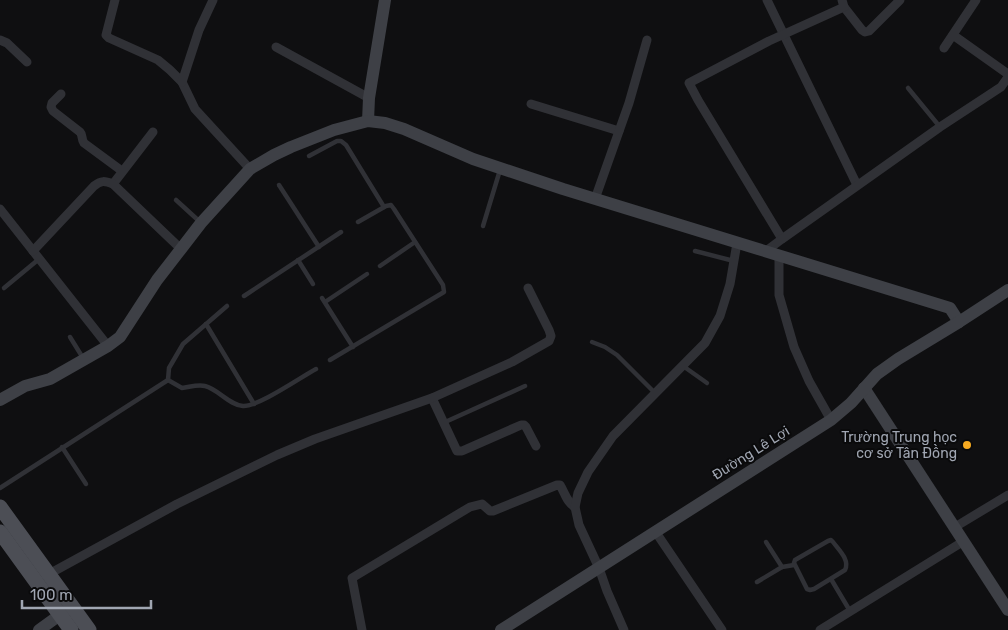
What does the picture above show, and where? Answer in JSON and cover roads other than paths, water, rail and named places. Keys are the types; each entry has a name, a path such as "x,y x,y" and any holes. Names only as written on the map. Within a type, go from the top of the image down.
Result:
{"main road":[{"path":"0,507 72,606 76,628"},
{"path":"0,532 60,615 76,628"}],"street":[{"path":"115,0 106,35 158,60 170,70 182,82 195,109 250,169"},
{"path":"182,82 199,30 213,0"},
{"path":"368,120 369,98 385,0"},
{"path":"767,0 857,185"},
{"path":"782,239 689,82 843,4 862,30 868,31 900,0"},
{"path":"944,48 976,0"},
{"path":"831,420 809,382 794,347 778,295 772,253 782,239 940,127 1001,87 1008,76 953,35"},
{"path":"0,40 7,43 27,62"},
{"path":"595,199 629,103 647,40"},
{"path":"276,47 369,98"},
{"path":"61,94 52,103 53,111 82,133 82,141 84,143 122,171"},
{"path":"531,104 619,131"},
{"path":"0,400 25,386 50,379 108,346 120,337 157,280 181,248 250,169 291,147 334,130 368,120 404,129 501,169 950,308 959,322"},
{"path":"113,184 153,132"},
{"path":"33,251 98,183 106,182 113,184 181,248"},
{"path":"0,210 108,346"},
{"path":"624,630 579,525 576,507 578,493 588,472 613,436 705,343 720,316 730,284 737,243"},
{"path":"49,574 178,504 277,455 315,439 432,398 512,362 550,341 549,330 528,288"},
{"name":"Đường Lê Lợi","path":"501,630 831,420 851,403 877,374 1008,290"},
{"path":"864,388 1008,610"},
{"path":"432,398 457,451 462,451 521,425 526,427 536,446"},
{"path":"362,630 352,578 470,508 482,504 492,512 558,485 562,488 570,504 576,507"},
{"path":"955,528 1008,495"},
{"path":"655,531 722,630"},
{"path":"820,630 964,541"},
{"path":"39,630 72,606"}],"lane":[{"path":"908,88 940,127"},
{"path":"309,156 337,141 341,141 384,207"},
{"path":"483,226 501,169"},
{"path":"278,184 319,246"},
{"path":"176,200 201,223"},
{"path":"330,360 444,292 443,284 390,205 358,222"},
{"path":"244,296 341,232"},
{"path":"380,266 415,242"},
{"path":"695,251 734,261"},
{"path":"4,288 39,259"},
{"path":"298,260 313,284"},
{"path":"353,347 323,300 367,274"},
{"path":"168,380 169,368 183,344 227,306"},
{"path":"206,324 254,404"},
{"path":"70,337 84,359"},
{"path":"592,342 605,347 617,355 656,394"},
{"path":"683,366 707,384"},
{"path":"168,380 182,388 198,385 207,386 227,399 243,406 254,404 316,368"},
{"path":"0,488 168,380"},
{"path":"444,423 525,386"},
{"path":"62,447 86,484"},
{"path":"831,540 847,562 845,570 831,579 814,590 807,589 794,562 831,540"},
{"path":"766,542 782,567"},
{"path":"757,582 782,567 794,565"},
{"path":"831,579 850,611"}],"place":[{"name":"Trường Trung học cơ sở Tân Đồng","path":"967,445"}]}
